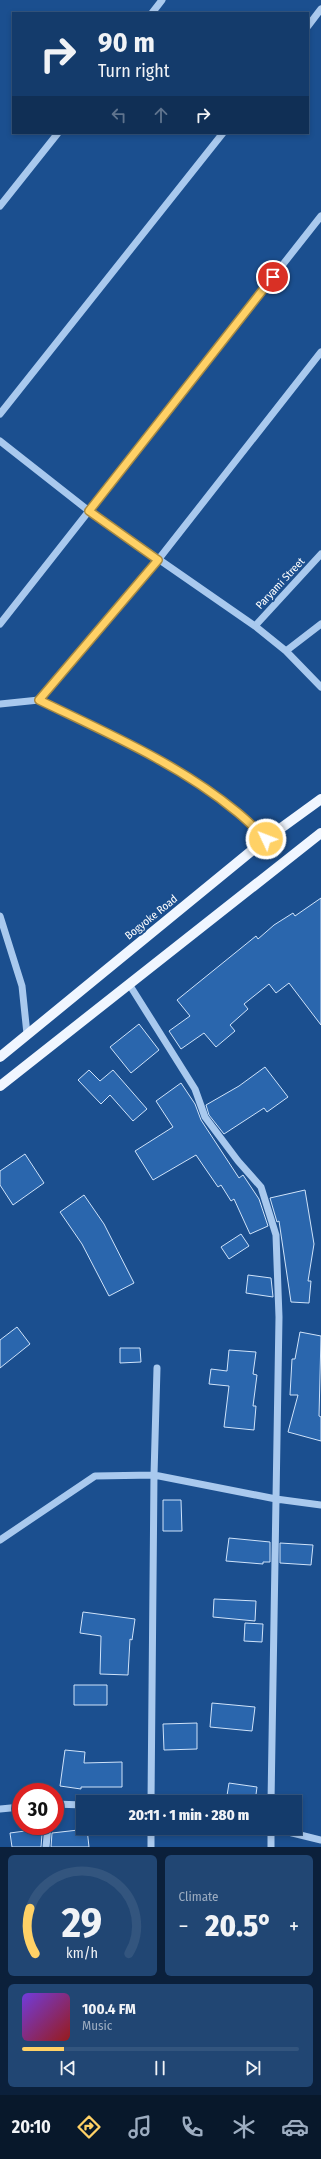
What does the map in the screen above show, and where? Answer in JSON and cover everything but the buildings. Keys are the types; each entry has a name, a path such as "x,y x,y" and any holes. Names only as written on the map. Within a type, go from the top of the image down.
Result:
{"main road":[{"name":"Bogyoke Road","path":"0,1057 266,839 321,800"},
{"path":"0,1086 321,832"}],"street":[{"path":"153,12 162,0"},
{"path":"309,25 321,9"},
{"path":"0,206 57,134"},
{"path":"0,414 222,134"},
{"path":"0,624 321,216"},
{"path":"39,700 158,560 321,352"},
{"path":"0,441 89,511 255,626 286,651 321,687"},
{"name":"Paryami Street","path":"255,626 321,554"},
{"path":"286,651 321,624"},
{"path":"0,704 39,700 109,734 177,770 237,812 266,839"},
{"path":"0,916 22,986 27,1034"},
{"path":"130,984 195,1089 205,1117 238,1161 261,1187 276,1234 279,1317 271,1795"},
{"path":"151,1795 154,1475 157,1368"},
{"path":"0,1540 95,1476 154,1475 276,1499 321,1505"},
{"path":"64,1804 76,1805"},
{"path":"0,1809 12,1807"},
{"path":"46,1847 47,1835"},
{"path":"151,1835 151,1847"},
{"path":"271,1835 271,1847"},
{"path":"300,1835 321,1840"}],"route":[{"path":"266,839 237,812 177,770 109,734 39,700 158,560 89,511 273,277"}]}
